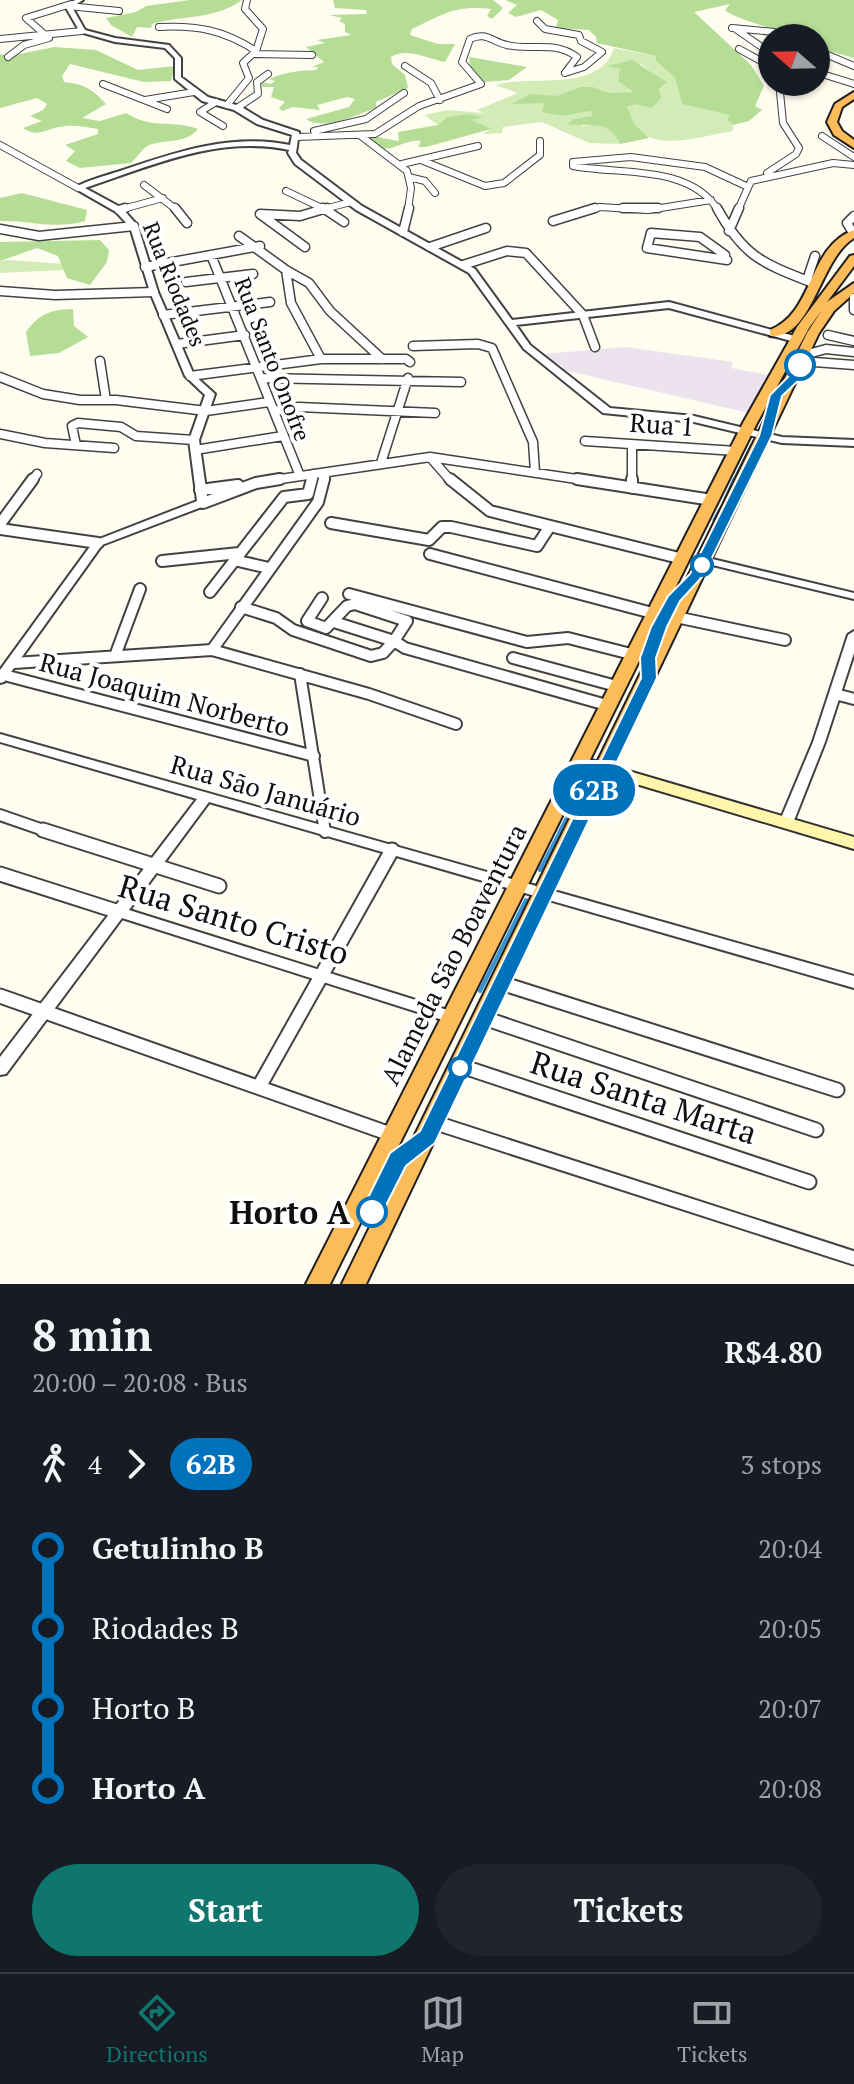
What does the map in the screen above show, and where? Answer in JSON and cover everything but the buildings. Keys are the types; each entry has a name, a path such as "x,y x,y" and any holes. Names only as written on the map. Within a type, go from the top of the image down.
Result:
{"highway":[{"path":"854,97 843,108 840,119 854,138"},
{"path":"854,97 838,106 832,122 838,133 854,145"},
{"path":"774,333 794,335 811,285 834,247 854,233"},
{"path":"822,309 854,258"},
{"path":"822,309 854,270"},
{"path":"811,285 835,285"},
{"path":"822,309 853,291"},
{"name":"Alameda São Boaventura","path":"318,1284 794,335 822,309"},
{"name":"Alameda São Boaventura","path":"354,1284 805,357 822,309"}],"main road":[{"path":"581,762 854,843"}],"street":[{"path":"43,33 26,18 80,0"},
{"path":"227,105 249,78 243,63 254,52 263,29 245,9 247,0"},
{"path":"70,5 119,11"},
{"path":"70,5 82,31"},
{"path":"0,39 82,31 115,40 167,46 178,58 177,78 194,92 297,135 361,136 375,134 419,106 481,84 462,62 470,39 476,35 507,45 544,44 573,54 577,57 563,72 566,73 584,67 602,52 581,41 579,35 545,29 537,21"},
{"path":"159,27 183,26 230,34 254,52 312,55"},
{"path":"758,31 728,30 758,47"},
{"path":"8,57 24,45 69,32"},
{"path":"739,49 758,59"},
{"path":"830,54 839,64 854,66"},
{"path":"752,56 758,55"},
{"path":"405,66 431,83 440,100"},
{"path":"237,108 258,94 257,82 268,74"},
{"path":"830,76 854,84"},
{"path":"103,84 167,109"},
{"path":"143,101 194,92"},
{"path":"297,135 366,119 404,93"},
{"path":"729,231 746,186 799,151 783,123 780,96"},
{"path":"216,102 200,112 223,126"},
{"path":"297,135 292,148 298,162 351,202 472,271 532,352 607,411 683,417 766,436 854,443"},
{"path":"361,136 376,151 402,164 409,177 411,186 403,232"},
{"path":"822,136 854,157"},
{"path":"0,145 78,188 227,144 266,141 292,148"},
{"path":"421,160 478,186 501,184 540,155 540,141"},
{"path":"402,164 478,146"},
{"path":"746,186 705,167 631,157 573,162 573,166 592,170 672,178 711,200 746,252 811,285 815,256"},
{"path":"766,175 833,163 854,165"},
{"path":"409,177 425,181 435,193"},
{"path":"144,185 163,198 187,223"},
{"name":"Rua Riodades","path":"78,188 119,210 134,226 154,292 190,376 210,394 206,411"},
{"path":"286,191 325,209 344,222"},
{"path":"119,210 163,198"},
{"path":"553,221 600,207 648,210 711,200"},
{"path":"305,247 260,214 300,216 351,202"},
{"path":"854,216 847,223 854,233"},
{"path":"0,229 39,236 134,226"},
{"path":"430,247 486,228"},
{"path":"676,234 677,253"},
{"path":"676,234 700,237 726,258 648,250 649,235 676,234"},
{"path":"239,236 260,246 267,259 309,283 330,311 382,359"},
{"path":"145,267 260,246"},
{"path":"463,265 507,251 523,252 546,271 583,315 595,347"},
{"name":"Rua Santo Onofre","path":"211,255 300,476"},
{"path":"286,270 285,281 303,334 321,359"},
{"path":"186,282 253,274"},
{"path":"0,291 55,295 154,292"},
{"path":"853,291 854,310"},
{"path":"163,315 270,302"},
{"path":"508,323 669,305 774,333"},
{"path":"177,344 245,335"},
{"path":"828,335 854,341"},
{"path":"413,346 478,344 492,348 533,442 535,472"},
{"path":"805,357 826,349 854,352"},
{"path":"805,357 854,365"},
{"path":"190,376 321,359 410,362"},
{"path":"100,361 106,400"},
{"path":"0,377 59,397 206,411 269,402"},
{"path":"262,378 408,378 461,382"},
{"path":"381,463 408,378"},
{"path":"274,411 299,407 435,413"},
{"path":"203,503 194,445 206,411"},
{"path":"76,445 72,426 78,423 121,427 136,436 194,445 283,436"},
{"path":"0,434 114,448"},
{"name":"Rua 1","path":"585,441 736,451"},
{"path":"632,445 632,488"},
{"path":"430,457 452,482 485,509 683,559"},
{"path":"200,490 430,457 712,500"},
{"path":"212,650 318,502 326,473"},
{"path":"37,474 1,529 98,543 256,483"},
{"path":"210,592 285,496 308,494 313,474"},
{"path":"331,523 429,540 442,527 451,527 537,546 550,526"},
{"path":"2,677 98,543"},
{"path":"430,554 656,614"},
{"path":"162,561 236,556 269,568"},
{"path":"704,560 854,596"},
{"path":"115,656 140,589"},
{"path":"349,594 527,642 568,638 635,655"},
{"path":"241,607 276,618 293,630 371,656 383,653 407,621 403,617 355,604 347,606 326,628 307,621 322,598"},
{"path":"676,617 785,640"},
{"path":"334,622 394,641 405,648 610,706"},
{"path":"786,823 854,635"},
{"path":"14,663 212,650 300,674 456,724"},
{"path":"513,658 620,687"},
{"path":"300,674 325,832"},
{"name":"Rua Joaquim Norberto","path":"2,677 314,756"},
{"path":"835,694 854,699"},
{"name":"Rua São Januário","path":"0,738 518,889 854,982"},
{"path":"0,1069 206,797"},
{"path":"0,815 152,867 219,886"},
{"path":"260,1085 324,976 392,850"},
{"name":"Rua Santo Cristo","path":"0,874 452,1017"},
{"path":"501,983 837,1090"},
{"path":"0,996 260,1085 393,1135"},
{"path":"484,1018 816,1130"},
{"name":"Rua Santa Marta","path":"461,1066 809,1182"},
{"path":"433,1122 854,1258"}],"shaded area":[{"path":"626,347 733,362 731,368 769,375 749,413 563,370 562,365 551,362 542,354"}],"green space":[{"path":"190,0 242,0 209,14 163,21 152,24 151,28 137,27 132,37 111,25 106,18 136,12 146,6"},
{"path":"333,0 493,0 503,8 492,19 487,16 491,9 459,10 412,29 410,35 438,44 455,44 445,62 411,53 397,54 391,57 392,64 405,75 408,88 376,102 376,108 341,121 313,123 306,119 349,107 355,99 347,97 317,105 320,110 293,107 282,111 279,108 285,102 271,97 274,87 262,87 262,82 271,84 275,81 269,79 280,75 316,70 318,67 312,67 324,62 306,47 325,43 317,40 351,35 345,32 345,24 339,21 342,18 329,15 367,14 366,10 335,8"},
{"path":"505,0 854,0 854,58 830,51 830,24 760,24 725,10 730,4 694,12 751,65 758,76 760,96 755,106 762,110 749,121 733,125 727,120 730,115 682,104 675,78 656,61 656,56 597,43 589,30 556,28 558,20 541,10 516,17 508,13 517,5"},
{"path":"54,47 96,50 138,70 175,66 171,81 144,82 70,64 62,76 64,82 88,88 106,104 82,118 100,121 126,113 153,123 198,129 182,139 149,145 131,163 80,168 66,161 75,151 65,145 98,134 98,129 69,126 37,133 28,131 23,128 42,121 30,116 43,110 47,104 37,98 0,108 0,54 10,56"},
{"path":"614,48 656,56 656,61 675,78 682,104 731,115 727,120 733,125 733,131 671,141 643,134 633,123 627,107 659,89 656,76 641,64 621,70 618,81 636,92 609,93 593,87 580,87 556,96 527,98 514,103 546,102 541,111 562,116 591,111 594,116 574,119 582,126 605,124 614,131 620,144 589,143 542,122 503,127 502,133 482,134 490,130 477,126 467,114 447,117 438,125 424,115 448,110 484,113 477,110 518,93 495,85 580,77 594,72 606,62"},
{"path":"469,57 527,67 509,80 484,82 470,67"},
{"path":"632,60 667,82 659,89 661,98 652,108 635,104 627,107 634,124 649,138 620,144 605,127 567,124 574,119 593,116 591,111 562,116 541,112 545,103 511,104 531,94 556,96 580,87 593,87 609,93 634,92 618,81 620,69 608,66"},
{"path":"467,114 483,117 472,120 491,129 426,147 418,147 421,141 413,141 383,148 370,141 370,136 399,141 398,132 438,125 447,117"},
{"path":"22,193 87,210 85,221 53,225 0,221 0,198"},
{"path":"100,240 109,250 107,262 90,285 67,278 58,256 37,248 0,261 0,242"},
{"path":"0,261 64,264 65,270 0,273"},
{"path":"73,309 74,326 88,337 59,353 30,356 26,332 31,326 46,314"}],"waterway":[{"path":"759,430 764,419"},
{"path":"734,479 751,445"},
{"path":"725,499 734,479"},
{"path":"714,520 720,509"},
{"path":"559,832 590,772"},
{"path":"540,870 561,830"},
{"path":"480,991 526,900"}],"bus line":[{"name":"62B","path":"372,1212 398,1159 427,1137 649,678 646,672 648,658 659,627 673,599 696,576 770,427 776,395 794,378 800,365"}],"place":[{"name":"Horto A","path":"372,1212"}]}
